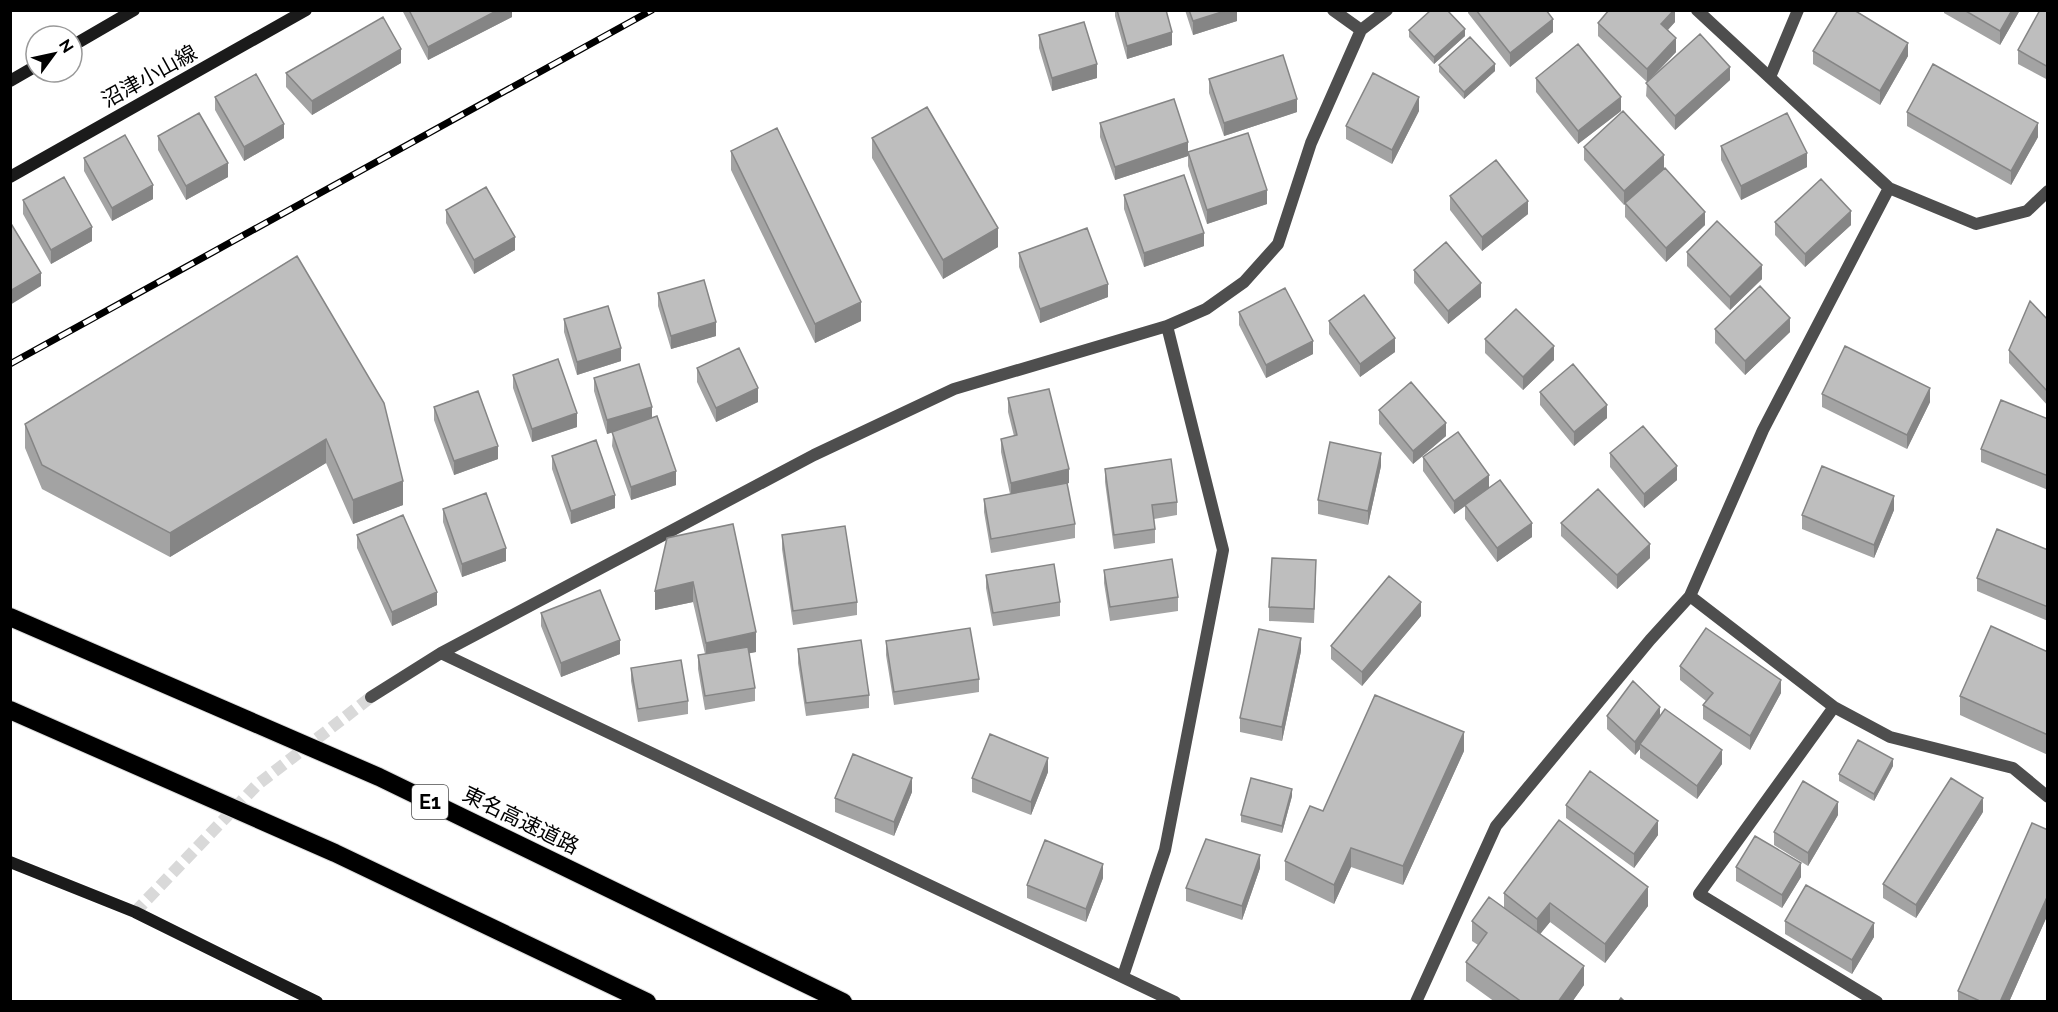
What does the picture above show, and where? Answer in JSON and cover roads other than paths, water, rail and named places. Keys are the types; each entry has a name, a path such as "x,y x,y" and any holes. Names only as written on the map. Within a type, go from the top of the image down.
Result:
{"highway":[{"name":"東名高速道路","path":"10,616 379,777 843,1002"},
{"path":"10,710 335,853 648,1002"}],"main road":[{"path":"84,39 134,10"},
{"name":"沼津小山線","path":"10,177 306,10"},
{"path":"10,81 24,73"},
{"path":"10,862 135,912 317,1002"}],"street":[{"path":"1334,10 1361,30"},
{"path":"371,698 441,653 814,454 954,389 1167,326 1206,309 1244,282 1278,244 1311,143 1361,30 1387,10"},
{"path":"1697,10 1890,188 1976,224 2027,211 2048,191"},
{"path":"1770,77 1797,10"},
{"path":"1416,1002 1496,826 1650,640 1690,596 1763,430 1890,188"},
{"path":"1124,976 1166,850 1223,550 1167,326"},
{"path":"1690,596 1834,707 1890,737 2013,768 2048,797"},
{"path":"441,653 1175,1002"},
{"path":"1834,707 1699,894 1877,1002"}],"tunnel":[{"path":"135,912 257,785 371,697"}],"railway":[{"path":"10,364 652,10"}]}
